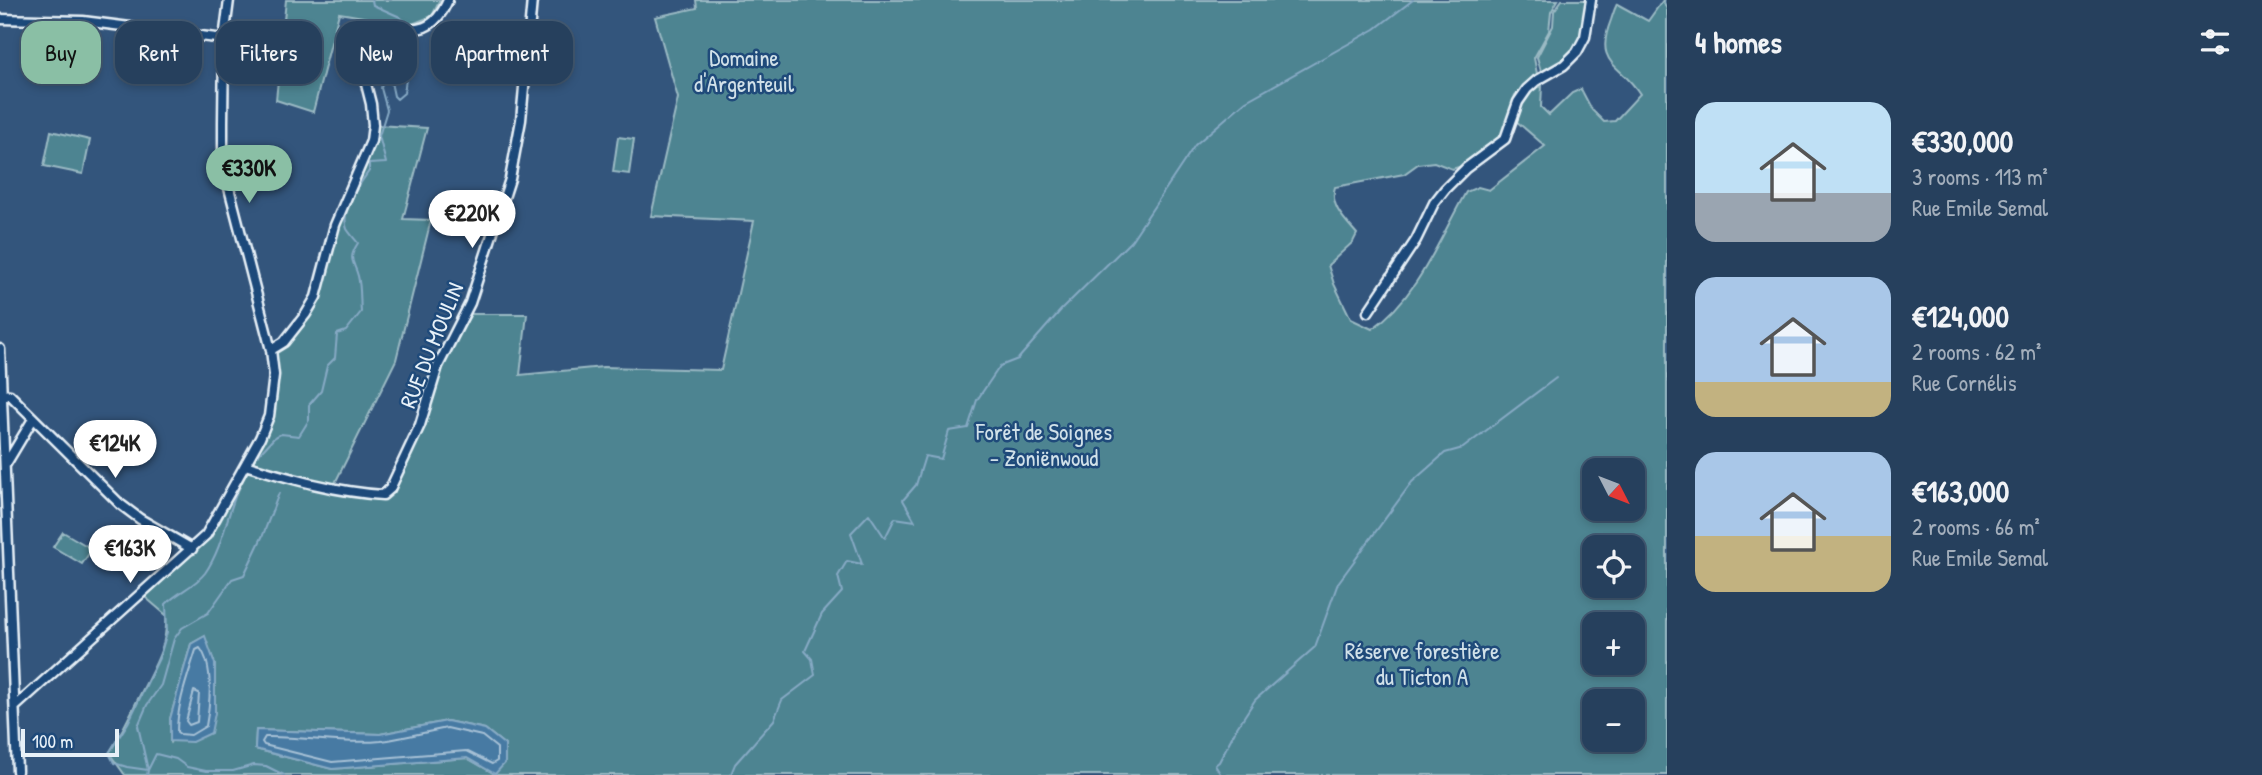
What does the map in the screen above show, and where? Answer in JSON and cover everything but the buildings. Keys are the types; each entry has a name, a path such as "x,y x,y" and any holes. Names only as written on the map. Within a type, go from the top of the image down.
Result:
{"street":[{"path":"226,21 229,0"},
{"path":"271,350 284,342 316,297 335,225 371,141 371,104 357,39 366,29 413,30 429,26 440,17 447,0"},
{"name":"RUE DU MOULIN","path":"245,465 336,490 386,494 419,425 438,366 466,314 510,179 521,120 532,0"},
{"path":"1368,313 1416,240 1434,203 1445,189 1466,168 1506,139 1518,102 1531,85 1564,65 1577,52 1585,37 1591,0"},
{"path":"0,19 83,21 216,38"},
{"path":"16,706 192,549 214,524 269,415 274,375 271,350 223,156 224,84"},
{"path":"0,349 16,706 16,774"},
{"path":"2,394 10,394 120,505 192,549"},
{"path":"5,466 33,419"}],"green space":[{"path":"286,0 440,0 432,16 417,22 386,21 339,13 322,78 322,21 284,21"},
{"name":"Forêt de Soignes - Zoniënwoud","path":"696,0 1558,0 1551,12 1549,31 1534,58 1537,74 1515,95 1505,130 1500,136 1462,166 1452,169 1434,162 1418,164 1404,174 1335,187 1336,207 1357,234 1353,242 1328,265 1351,319 1372,329 1388,316 1415,284 1466,192 1478,187 1489,190 1545,146 1515,120 1527,92 1542,86 1541,107 1549,115 1572,93 1581,89 1592,110 1604,122 1615,121 1640,94 1607,55 1606,35 1617,4 1648,21 1663,0 1667,10 1667,775 125,775 109,753 156,663 165,636 166,615 145,597 208,537 220,522 248,469 330,493 385,497 441,367 471,314 527,314 520,375 603,367 721,370 754,221 651,216 678,98 655,17 697,8","holes":["204,637 215,664 171,741 170,719 191,644","447,721 485,729 505,745 495,774 467,758 332,769 255,749 256,730 380,734"]},
{"path":"1562,0 1588,0 1583,27 1572,52 1542,75 1537,57 1553,26 1554,11"},
{"path":"278,84 320,84 313,112 276,100"},
{"path":"376,125 427,128 403,219 431,220 396,360 334,485 252,462 274,399 275,352 286,344 309,316 338,226 374,141"},
{"path":"51,131 90,140 83,174 44,166"},
{"path":"618,137 634,139 629,174 613,172"},
{"path":"63,532 92,549 82,564 53,547"}],"water":[{"path":"205,636 215,664 215,713 211,733 192,742 170,741 170,719 191,644"},
{"path":"447,721 485,729 505,745 505,763 495,774 467,758 332,769 255,749 256,730 380,734"}],"waterway":[{"path":"372,0 373,5 404,21"},
{"path":"731,774 735,764 774,720 782,700 815,675 812,659 805,651 822,614 842,592 838,576 847,561 862,564 851,533 869,514 885,538 895,518 915,521 903,500 916,485 925,456 941,459 949,431 968,428 977,400 1000,366 1018,359 1061,310 1131,241 1195,145 1246,101 1375,29 1413,0"},
{"path":"252,462 281,434 299,436 309,420 309,405 321,391 327,366 335,358 337,334 346,331 361,312 359,280 352,260 358,243 347,229 346,214 360,183 369,171 369,164 386,163 379,136 387,110 382,84"},
{"path":"391,84 397,99 404,93 405,84"},
{"path":"1221,775 1215,765 1236,729 1255,700 1315,647 1338,583 1412,482 1445,453 1463,448 1556,378"},
{"path":"247,470 235,495 218,549 205,573 166,604 167,632 160,656 128,723 109,753 114,763 148,770 156,754 176,759 187,767 206,771 233,771 254,765 266,766 284,775"},
{"path":"147,775 138,726 147,705 161,685 174,639 182,628 208,613 232,579 244,575 279,493"}],"park label":[{"name":"Domaine d'Argenteuil","path":"744,70"},
{"name":"Réserve forestière du Ticton A","path":"1422,663"}]}
